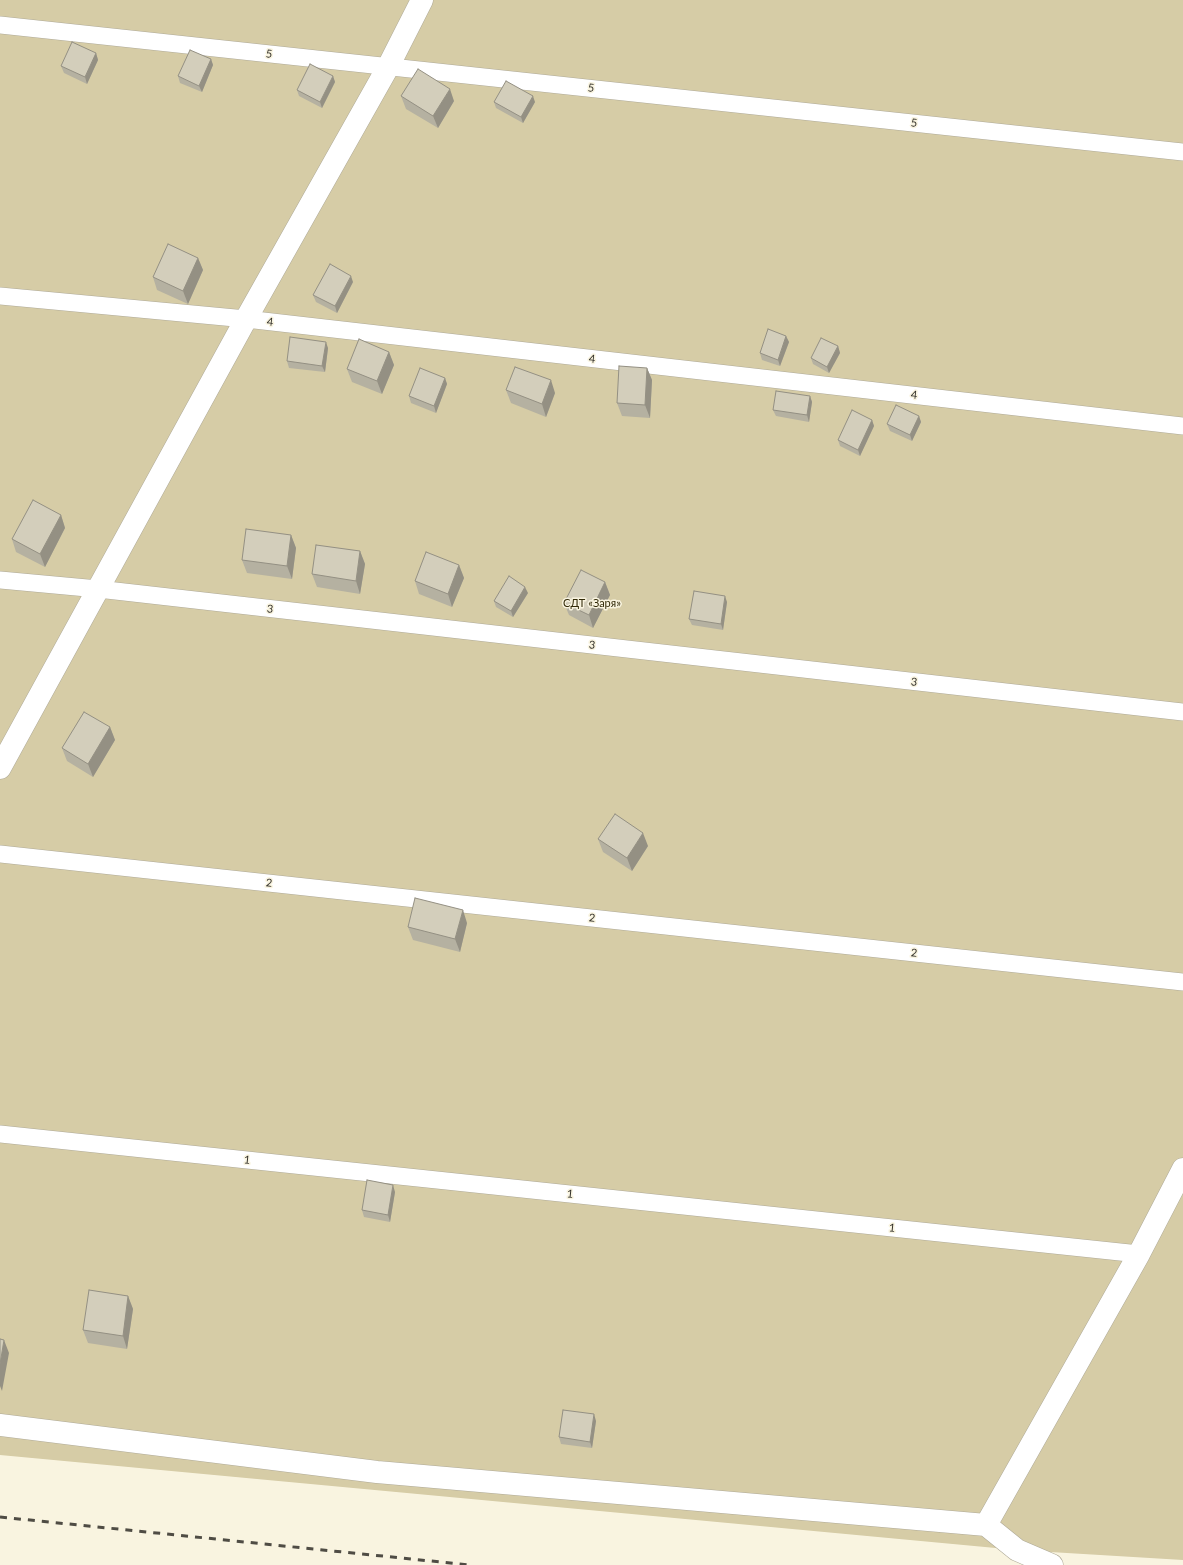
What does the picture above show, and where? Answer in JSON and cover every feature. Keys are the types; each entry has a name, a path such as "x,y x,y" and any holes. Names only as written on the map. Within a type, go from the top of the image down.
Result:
{"street":[{"path":"0,768 246,319 388,67 422,0"},
{"path":"986,1526 1139,1254 1183,1169"},
{"path":"0,1425 377,1472 986,1526 1016,1550 1052,1565"}],"lane":[{"name":"5","path":"0,25 1183,152"},
{"name":"4","path":"0,296 246,319 1183,426"},
{"name":"3","path":"0,580 98,589 1183,712"},
{"name":"2","path":"0,854 1183,982"},
{"name":"1","path":"0,1134 1139,1254"}],"green space":[{"name":"СДТ «Заря»","path":"0,0 1183,0 1183,1560 1017,1550 0,1455"}],"building":[{"path":"72,42 96,53 85,77 61,66"},
{"path":"190,50 211,59 199,86 178,76"},
{"path":"310,64 333,76 320,102 297,90"},
{"path":"418,69 450,89 433,116 401,96"},
{"path":"506,81 533,96 521,117 494,102"},
{"path":"168,244 198,258 183,291 153,277"},
{"path":"330,264 351,276 335,306 313,295"},
{"path":"768,329 786,336 778,360 760,353"},
{"path":"290,337 326,342 322,366 287,361"},
{"path":"821,338 838,346 827,367 811,358"},
{"path":"359,339 389,352 377,381 347,369"},
{"path":"619,366 647,368 645,405 617,403"},
{"path":"515,367 551,380 542,404 506,390"},
{"path":"420,368 445,378 434,406 409,396"},
{"path":"776,391 810,396 807,415 773,410"},
{"path":"896,405 919,416 910,435 887,424"},
{"path":"852,410 872,420 858,450 838,440"},
{"path":"33,500 61,515 40,554 12,539"},
{"path":"246,529 291,535 287,566 242,560"},
{"path":"316,545 360,551 356,581 312,574"},
{"path":"426,552 459,565 448,594 415,581"},
{"path":"581,570 605,582 589,615 564,603"},
{"path":"509,576 525,587 511,611 494,601"},
{"path":"694,591 725,596 721,624 689,619"},
{"path":"84,712 110,727 88,764 62,748"},
{"path":"615,814 643,833 627,858 598,839"},
{"path":"415,898 463,910 455,939 408,927"},
{"path":"367,1180 393,1185 388,1215 362,1210"},
{"path":"89,1290 128,1296 123,1336 83,1330"},
{"path":"0,1339 4,1340 0,1364"},
{"path":"563,1410 594,1414 590,1442 559,1437"}],"railway":[{"path":"0,1517 470,1565"}]}
